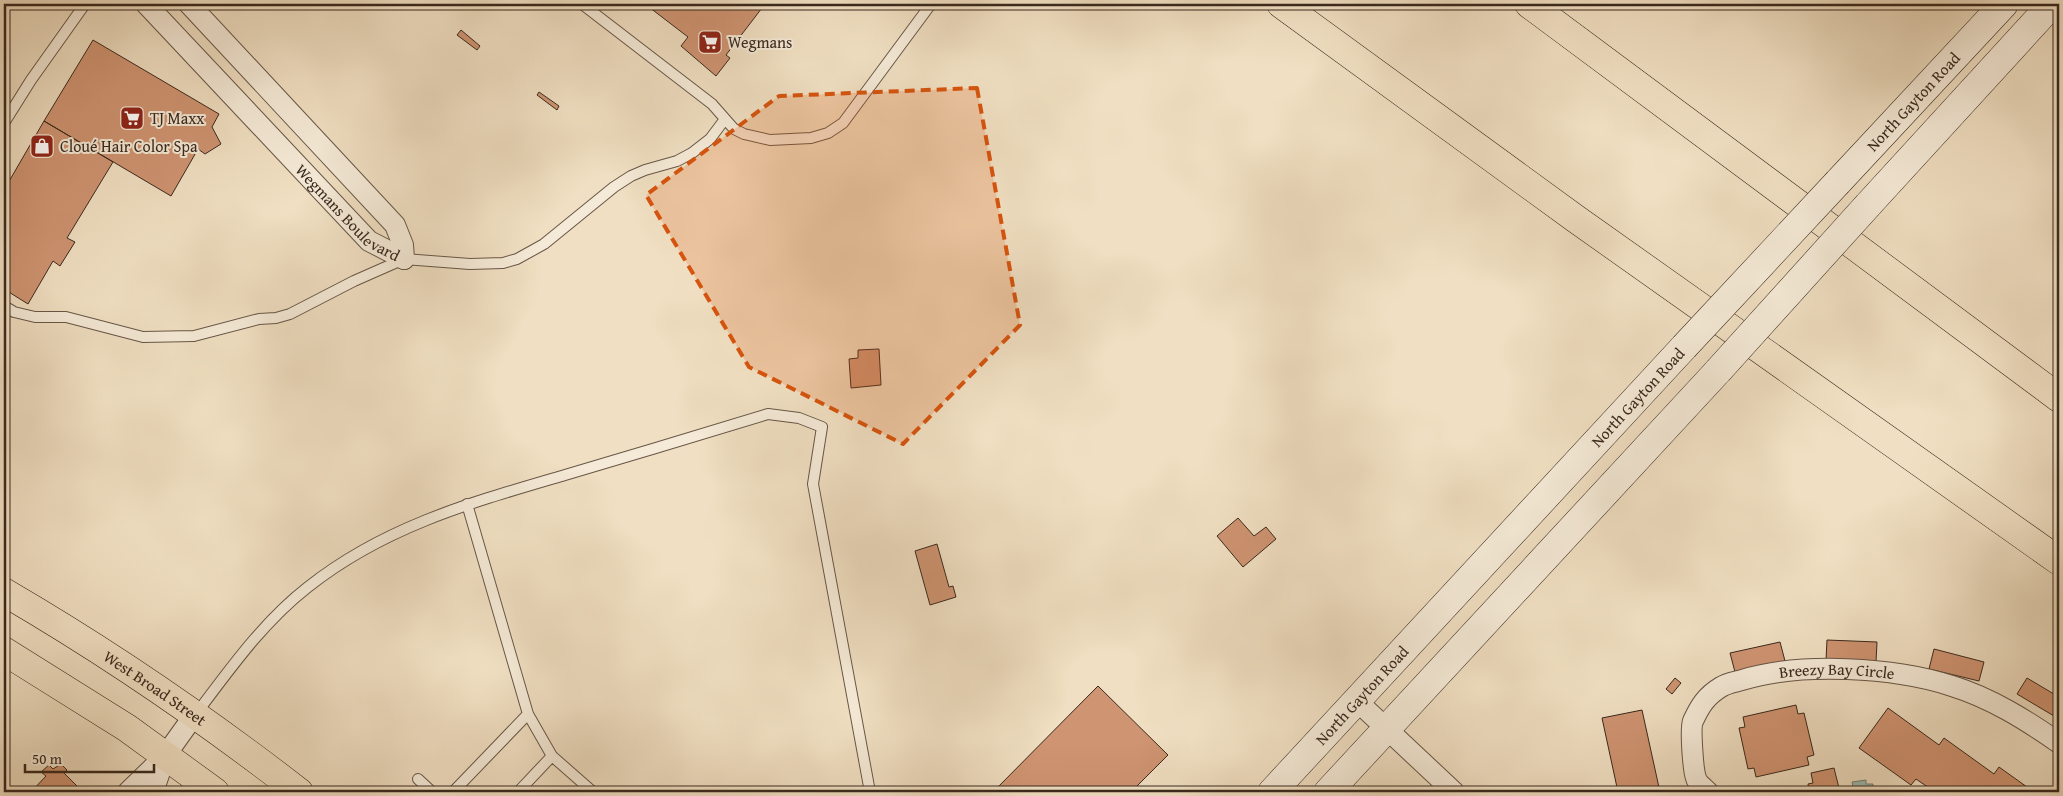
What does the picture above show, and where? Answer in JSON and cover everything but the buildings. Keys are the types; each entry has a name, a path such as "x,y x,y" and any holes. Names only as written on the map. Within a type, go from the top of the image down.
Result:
{"main road":[{"path":"1281,4 1568,214 2059,561"},
{"path":"1529,4 2059,398"},
{"name":"North Gayton Road","path":"1272,792 2004,4"},
{"path":"1328,792 1718,371 2052,4"},
{"name":"West Broad Street","path":"4,592 84,640 195,714 299,792"},
{"path":"4,651 81,698 215,792"}],"street":[{"name":"Wegmans Boulevard","path":"146,4 370,241 404,259"},
{"name":"Wegmans Boulevard","path":"189,4 395,225 403,245 404,259"},
{"name":"Breezy Bay Circle","path":"1708,792 1696,778 1690,727 1702,702 1722,686 1758,675 1803,668 1909,675 1951,685 1989,700 2034,725 2059,743"},
{"path":"1357,701 1454,792"},
{"path":"128,792 165,756 195,714"},
{"path":"153,792 165,756"}],"lane":[{"path":"4,123 31,80 85,4"},
{"path":"582,4 712,104 734,129 744,134 770,140 811,138 828,133 843,123 931,4"},
{"path":"4,306 14,312 35,317 66,317 144,336 194,336 259,319 276,318 290,314 354,281 404,259 488,265 517,259 544,244 614,187 631,176 677,161 692,152 710,139 725,119"},
{"path":"195,714 260,631 307,587 380,540 408,526 467,504 768,414 799,418 822,427 813,484 870,792"},
{"path":"467,504 528,714 552,756 593,792"},
{"path":"453,792 528,714"},
{"path":"518,792 552,756"},
{"path":"418,779 432,792"}],"highlighted area":[{"path":"977,88 1020,325 903,444 749,367 646,195 779,96"}],"shaded area":[{"path":"1866,780 1866,784 1873,784 1873,788 1881,789 1884,792 1854,792 1852,782"}],"place":[{"name":"Wegmans","path":"710,42"},
{"name":"TJ Maxx","path":"132,118"},
{"name":"Cloué Hair Color Spa","path":"42,146"}]}
